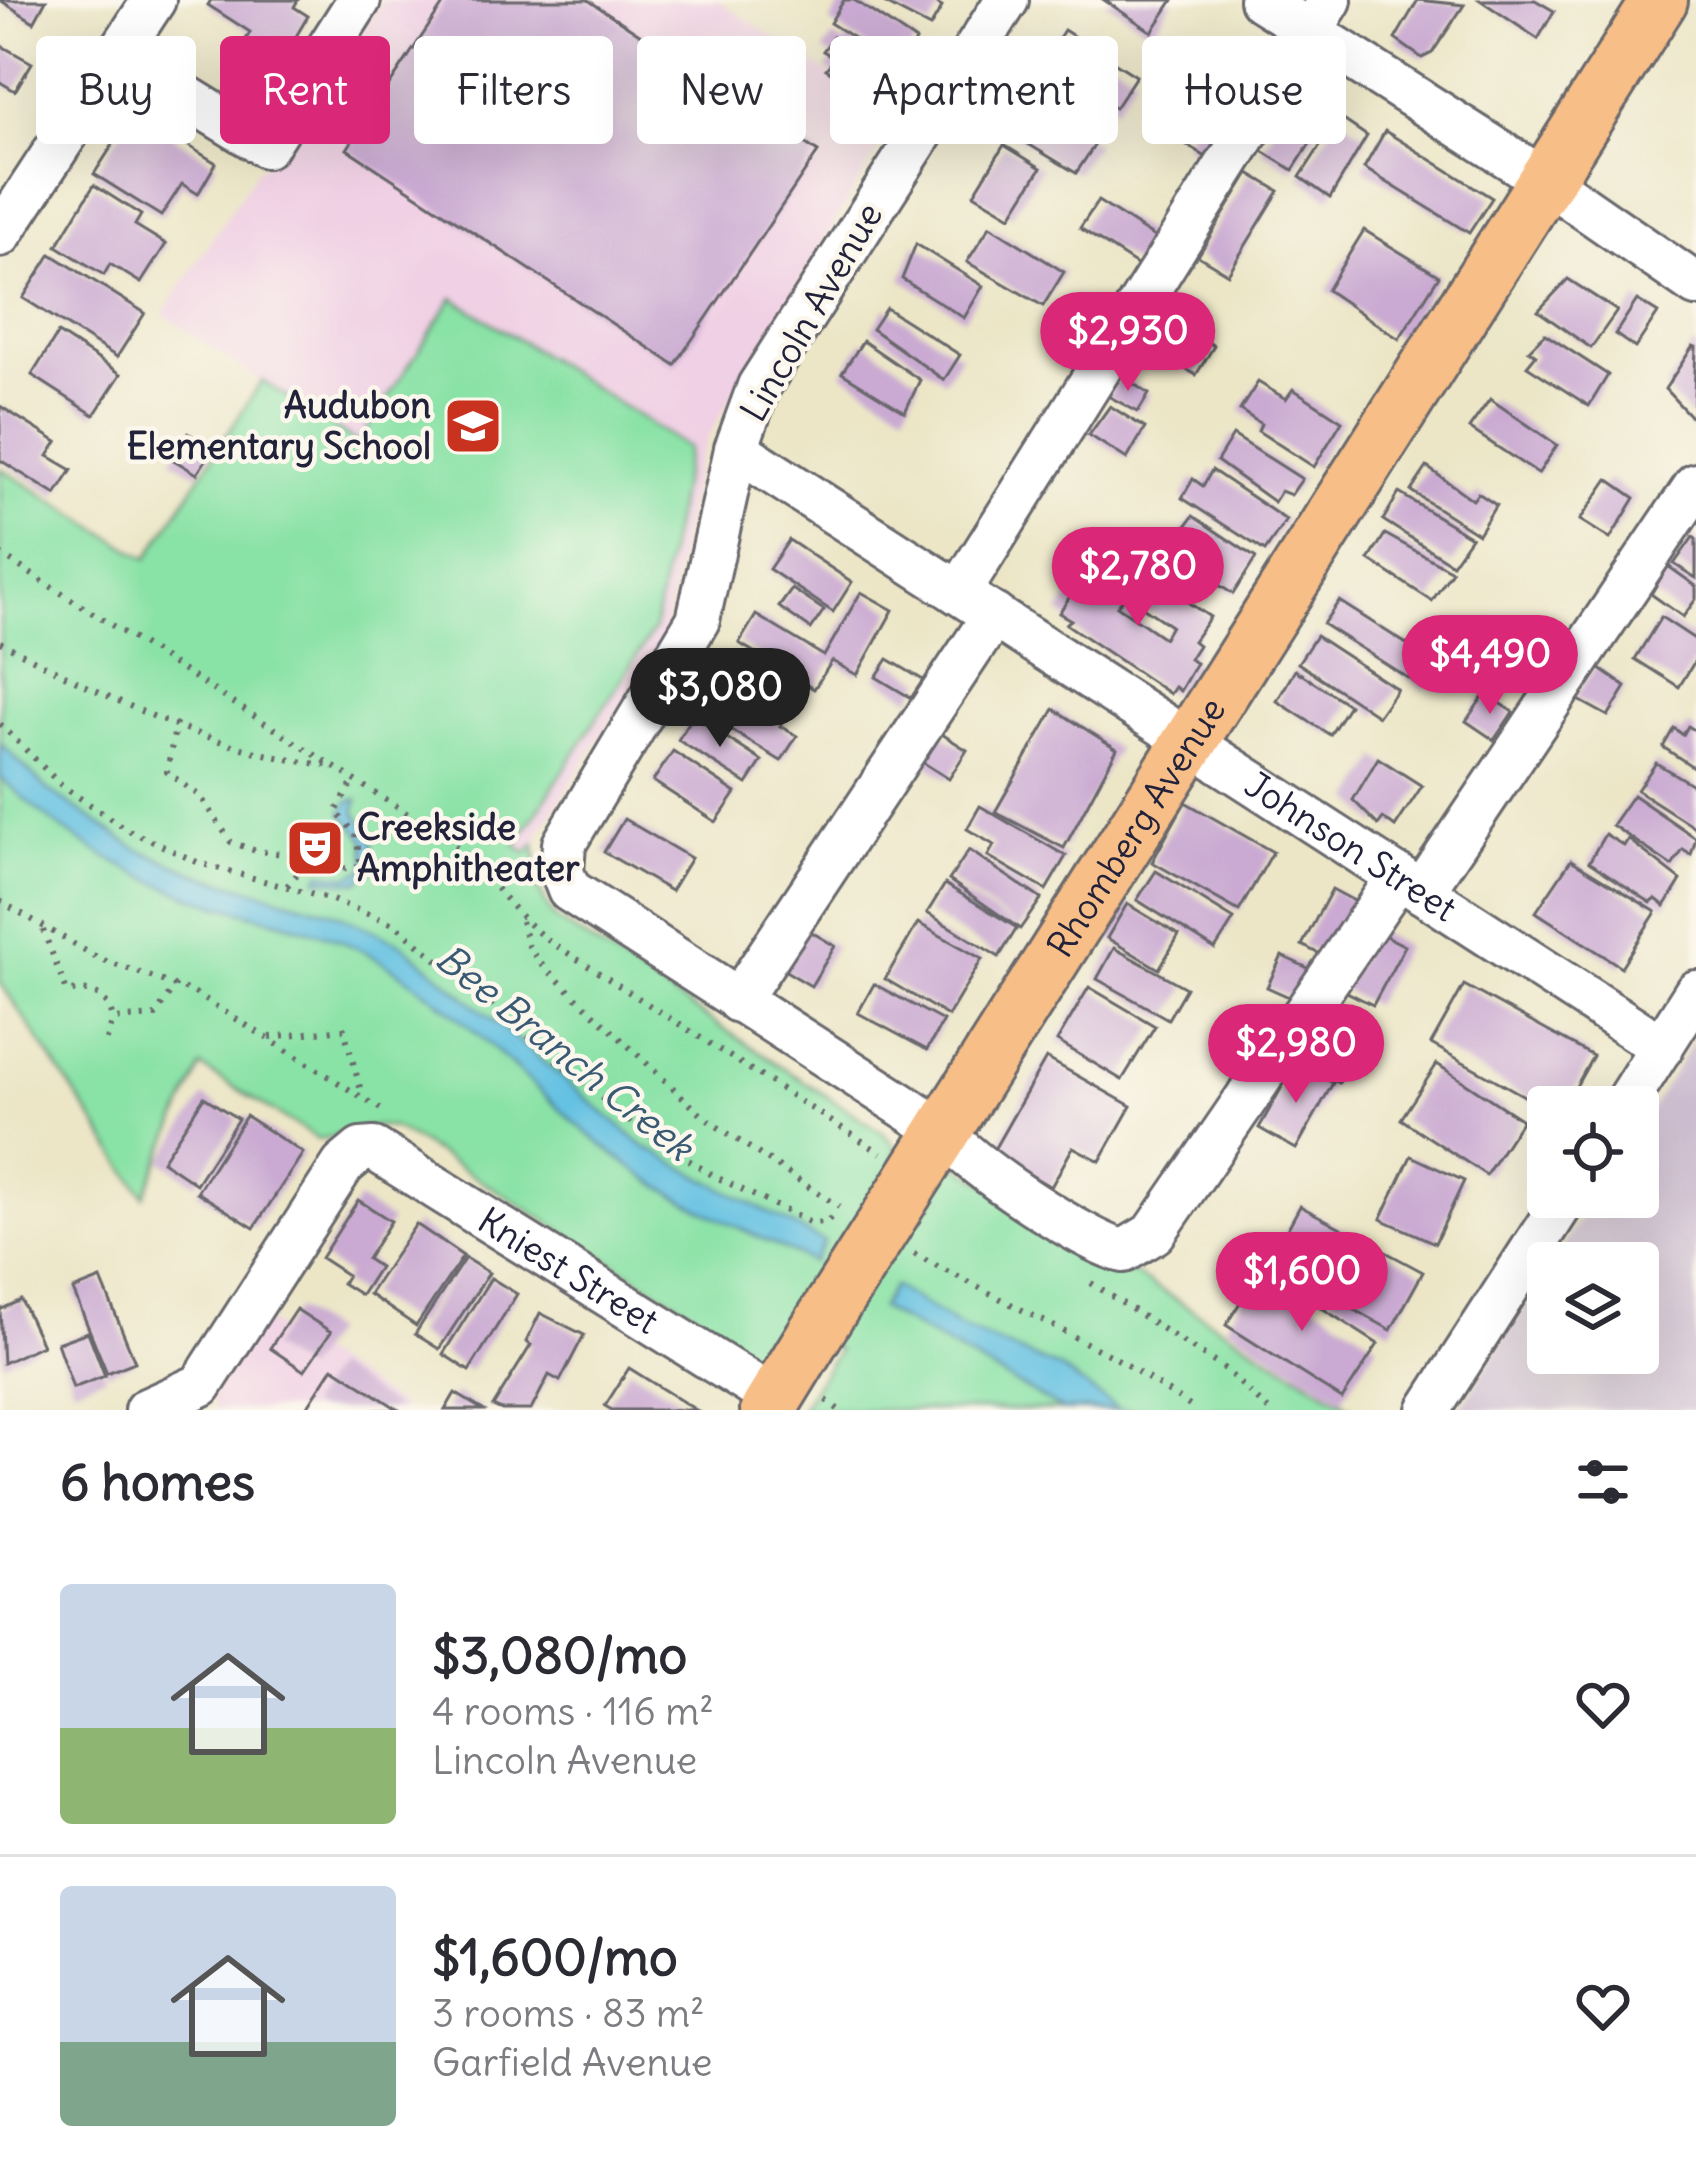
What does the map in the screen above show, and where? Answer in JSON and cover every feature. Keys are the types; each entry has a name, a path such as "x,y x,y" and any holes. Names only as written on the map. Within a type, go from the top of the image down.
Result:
{"main road":[{"name":"Rhomberg Avenue","path":"771,1405 814,1335 866,1220 944,1132 1187,740 1660,0"}],"street":[{"path":"130,36 154,0"},
{"path":"196,103 266,146 359,0"},
{"name":"Lincoln Avenue","path":"1007,0 759,386 736,449 698,620 560,858 569,890 944,1132 967,1158 1096,1241 1114,1249 1134,1249 1154,1233 1410,884"},
{"path":"1261,0 1319,15 1696,285"},
{"path":"738,1000 976,604 1319,15"},
{"path":"0,235 60,144"},
{"name":"Johnson Street","path":"736,449 1661,1047"},
{"path":"1410,884 1696,485"},
{"path":"1636,1086 1696,992"},
{"name":"Kniest Street","path":"146,1410 201,1385 343,1165 361,1150 386,1153 771,1405"},
{"path":"1429,1410 1552,1218"}],"path":[{"path":"0,554 469,855 521,918 894,1160"},
{"path":"0,642 176,723 246,749 331,765"},
{"path":"176,723 167,772 200,797 224,836 256,851 312,857 328,870 361,867 356,834 336,812 354,780"},
{"path":"0,724 62,786 128,830 199,862 396,926 635,1127 685,1160 812,1222 866,1220"},
{"path":"286,888 312,857"},
{"path":"521,918 528,945 541,964 706,1120 963,1284 1121,1361 1196,1410"},
{"path":"42,927 67,992 81,989 99,995 113,1019 107,1040"},
{"path":"113,1019 155,1016 176,984"},
{"path":"266,1038 344,1029 362,1093"},
{"path":"1087,1280 1225,1369 1268,1410"}],"shaded area":[{"name":"Audubon Elementary School","path":"383,0 717,0 771,36 637,36 637,144 806,144 806,59 830,75 830,144 881,144 708,437 696,466 663,640 539,833 533,858 147,559 261,382 163,314 257,170 290,144 390,144 390,36 360,36"},
{"path":"1696,1036 1696,1410 1460,1410 1527,1303 1527,1374 1659,1374 1659,1242 1566,1242 1581,1218 1659,1218 1659,1095"},
{"path":"262,1318 406,1410 216,1410 210,1398"}],"green space":[{"path":"453,298 688,448 654,629 516,845 526,853 535,844 538,889 554,918 883,1133 896,1147 894,1160 953,1163 1356,1410 800,1410 838,1350 791,1320 765,1358 753,1362 725,1344 711,1323 399,1130 376,1126 318,1139 201,1067 144,1196 0,982 0,468 147,559 262,381 358,443"}],"water":[{"path":"0,743 48,790 137,849 203,876 333,912 402,944 645,1147 824,1242 812,1262 717,1218 648,1179 595,1140 446,1007 362,950 188,895 129,870 75,837 0,777"},
{"path":"358,799 355,811 373,839 374,869 357,882 318,879 320,873 349,876 366,868 365,840 342,812 349,801"},
{"path":"893,1286 964,1329 1061,1369 1119,1410 1063,1410 880,1308"}],"building":[{"path":"0,0 46,0 34,22"},
{"path":"211,0 298,0 294,7 308,16 296,36 248,36 250,32 208,5"},
{"path":"446,0 588,0 642,36 637,36 637,144 806,144 818,152 675,365 347,149 350,144 390,144 390,84 414,48 414,144 613,144 613,36 422,36"},
{"path":"844,0 854,0 908,36 851,36 830,23"},
{"path":"878,0 930,0 942,7 930,27"},
{"path":"1104,0 1173,0 1152,32"},
{"path":"1418,0 1464,5 1432,53 1422,58 1395,39"},
{"path":"1480,0 1535,0 1554,11 1538,39"},
{"path":"0,45 32,63 15,91 0,82"},
{"path":"1118,64 1136,76 1118,103"},
{"path":"1346,122 1367,136 1330,198 1300,177 1321,144 1346,144"},
{"path":"1385,131 1492,198 1469,233 1364,168"},
{"path":"113,144 185,144 216,163 198,194 182,184 161,216 94,174"},
{"path":"1028,144 1095,144 1076,173"},
{"path":"1186,144 1223,144 1212,161"},
{"path":"1265,144 1310,144 1293,170 1261,150"},
{"path":"1004,145 1041,168 1011,216 974,194"},
{"path":"1249,173 1279,191 1228,274 1198,256"},
{"path":"94,185 141,215 135,225 166,244 141,283 110,264 104,275 57,246"},
{"path":"1098,201 1159,240 1140,267 1080,228"},
{"path":"990,226 1064,272 1043,306 967,262"},
{"path":"1364,230 1439,276 1399,339 1327,290"},
{"path":"916,244 983,286 964,318 902,279"},
{"path":"51,254 145,313 117,357 23,298"},
{"path":"1568,279 1617,311 1591,348 1538,311"},
{"path":"1637,300 1658,313 1635,348 1615,334"},
{"path":"886,308 960,355 944,380 872,329"},
{"path":"1161,311 1214,346 1196,375 1142,343"},
{"path":"58,333 121,374 94,415 32,375"},
{"path":"1545,334 1608,375 1589,406 1527,366 1536,355 1529,350"},
{"path":"863,341 920,380 905,412 842,373"},
{"path":"1696,347 1693,419 1665,389"},
{"path":"1120,375 1149,394 1138,412 1108,396"},
{"path":"1258,382 1286,399 1293,389 1342,421 1314,467 1258,431 1261,424 1240,410"},
{"path":"1490,399 1557,445 1538,474 1469,428"},
{"path":"0,406 57,442 48,456 72,470 56,495 0,460"},
{"path":"1110,406 1145,428 1127,459 1089,435"},
{"path":"188,433 213,449 197,474 172,459"},
{"path":"1233,435 1302,479 1291,495 1281,491 1274,502 1217,461"},
{"path":"1427,467 1473,500 1478,493 1496,505 1478,534 1411,491"},
{"path":"1212,470 1286,520 1265,551 1182,498 1193,479 1203,486"},
{"path":"1608,479 1635,498 1610,539 1580,520"},
{"path":"1399,493 1471,537 1452,564 1383,520"},
{"path":"1193,516 1256,558 1233,594 1168,553"},
{"path":"1385,534 1452,571 1432,601 1369,560"},
{"path":"1696,539 1696,578 1674,564"},
{"path":"789,540 852,582 833,612 769,569"},
{"path":"1668,566 1696,586 1696,599 1683,617 1651,594"},
{"path":"1087,571 1127,594 1117,606 1164,638 1171,626 1138,604 1154,580 1210,617 1193,641 1198,645 1189,659 1196,663 1180,691 1175,687 1170,694 1066,624 1071,620 1059,613"},
{"path":"792,589 824,610 811,629 779,607"},
{"path":"861,592 893,610 857,675 832,661 814,689 739,643 756,615 824,656"},
{"path":"1339,601 1441,666 1425,689 1323,624"},
{"path":"1661,617 1696,640 1696,659 1679,687 1635,659"},
{"path":"1520,622 1552,643 1531,680 1496,659"},
{"path":"1316,636 1397,689 1378,716 1298,663"},
{"path":"888,659 923,680 911,698 876,677"},
{"path":"727,660 795,702 780,726 797,736 781,761 697,709"},
{"path":"1596,666 1626,687 1608,716 1575,698"},
{"path":"1295,670 1349,705 1330,735 1277,701"},
{"path":"1485,694 1513,712 1494,740 1466,721"},
{"path":"1054,709 1117,749 1064,848 995,812"},
{"path":"693,716 762,761 747,784 678,740"},
{"path":"1688,726 1696,731 1696,769 1663,747 1674,728 1683,735"},
{"path":"937,731 967,750 949,779 919,760"},
{"path":"673,751 736,793 716,822 653,781"},
{"path":"1378,758 1422,786 1395,827 1383,818 1378,825 1353,800"},
{"path":"1656,763 1696,787 1696,828 1637,790"},
{"path":"1633,795 1696,838 1691,855 1683,850 1672,866 1612,825"},
{"path":"1185,802 1273,852 1239,911 1152,862"},
{"path":"980,806 1066,856 1046,890 988,856 994,845 967,829"},
{"path":"624,819 691,858 671,891 604,852"},
{"path":"1605,834 1624,846 1628,839 1681,880 1665,906 1656,899 1651,903 1589,862"},
{"path":"969,850 1041,899 1020,929 949,880"},
{"path":"1571,860 1656,912 1621,967 1536,912"},
{"path":"1156,871 1234,919 1215,949 1137,900"},
{"path":"945,884 1017,928 999,957 927,913"},
{"path":"1332,889 1358,903 1329,959 1302,945"},
{"path":"1127,904 1179,935 1159,969 1107,938"},
{"path":"918,923 982,959 948,1016 885,979"},
{"path":"803,927 835,946 811,986 779,967"},
{"path":"1374,930 1405,946 1373,1005 1343,990"},
{"path":"1114,948 1186,988 1168,1019 1097,979"},
{"path":"1282,956 1312,970 1298,1001 1267,987"},
{"path":"874,984 943,1021 927,1050 858,1013"},
{"path":"1464,985 1593,1056 1576,1086 1527,1086 1527,1098 1431,1044"},
{"path":"1089,987 1155,1026 1122,1080 1057,1041"},
{"path":"1233,1014 1264,1033 1244,1067 1212,1048"},
{"path":"1321,1031 1356,1049 1339,1083 1304,1065"},
{"path":"1046,1058 1131,1106 1100,1161 1073,1147 1051,1187 992,1153"},
{"path":"1296,1062 1333,1083 1296,1149 1259,1128"},
{"path":"1437,1064 1522,1120 1486,1175 1401,1119"},
{"path":"204,1097 238,1119 196,1184 162,1161"},
{"path":"246,1116 303,1153 254,1228 197,1192"},
{"path":"1411,1156 1464,1181 1435,1243 1381,1219"},
{"path":"358,1200 391,1221 367,1259 379,1267 361,1295 342,1283 347,1275 321,1258"},
{"path":"1300,1206 1423,1272 1391,1330 1269,1263"},
{"path":"416,1224 463,1256 416,1326 369,1294"},
{"path":"465,1258 489,1273 439,1349 415,1334"},
{"path":"1261,1269 1378,1344 1342,1399 1226,1325"},
{"path":"491,1278 517,1294 469,1371 443,1354"},
{"path":"101,1279 135,1362 107,1373 73,1290"},
{"path":"21,1300 42,1345 3,1363 0,1310"},
{"path":"296,1309 331,1332 304,1371 270,1348"},
{"path":"540,1313 584,1335 560,1381 549,1375 531,1410 493,1406 531,1345 526,1342"},
{"path":"88,1332 105,1376 73,1388 57,1343"},
{"path":"333,1367 399,1410 315,1410 308,1406"},
{"path":"629,1368 696,1410 612,1410 605,1406"},
{"path":"455,1393 483,1410 445,1410"}],"place":[{"name":"Audubon Elementary School","path":"473,426"},
{"name":"Creekside Amphitheater","path":"315,848"}],"water label":[{"name":"Bee Branch Creek","path":"565,1052"}]}
